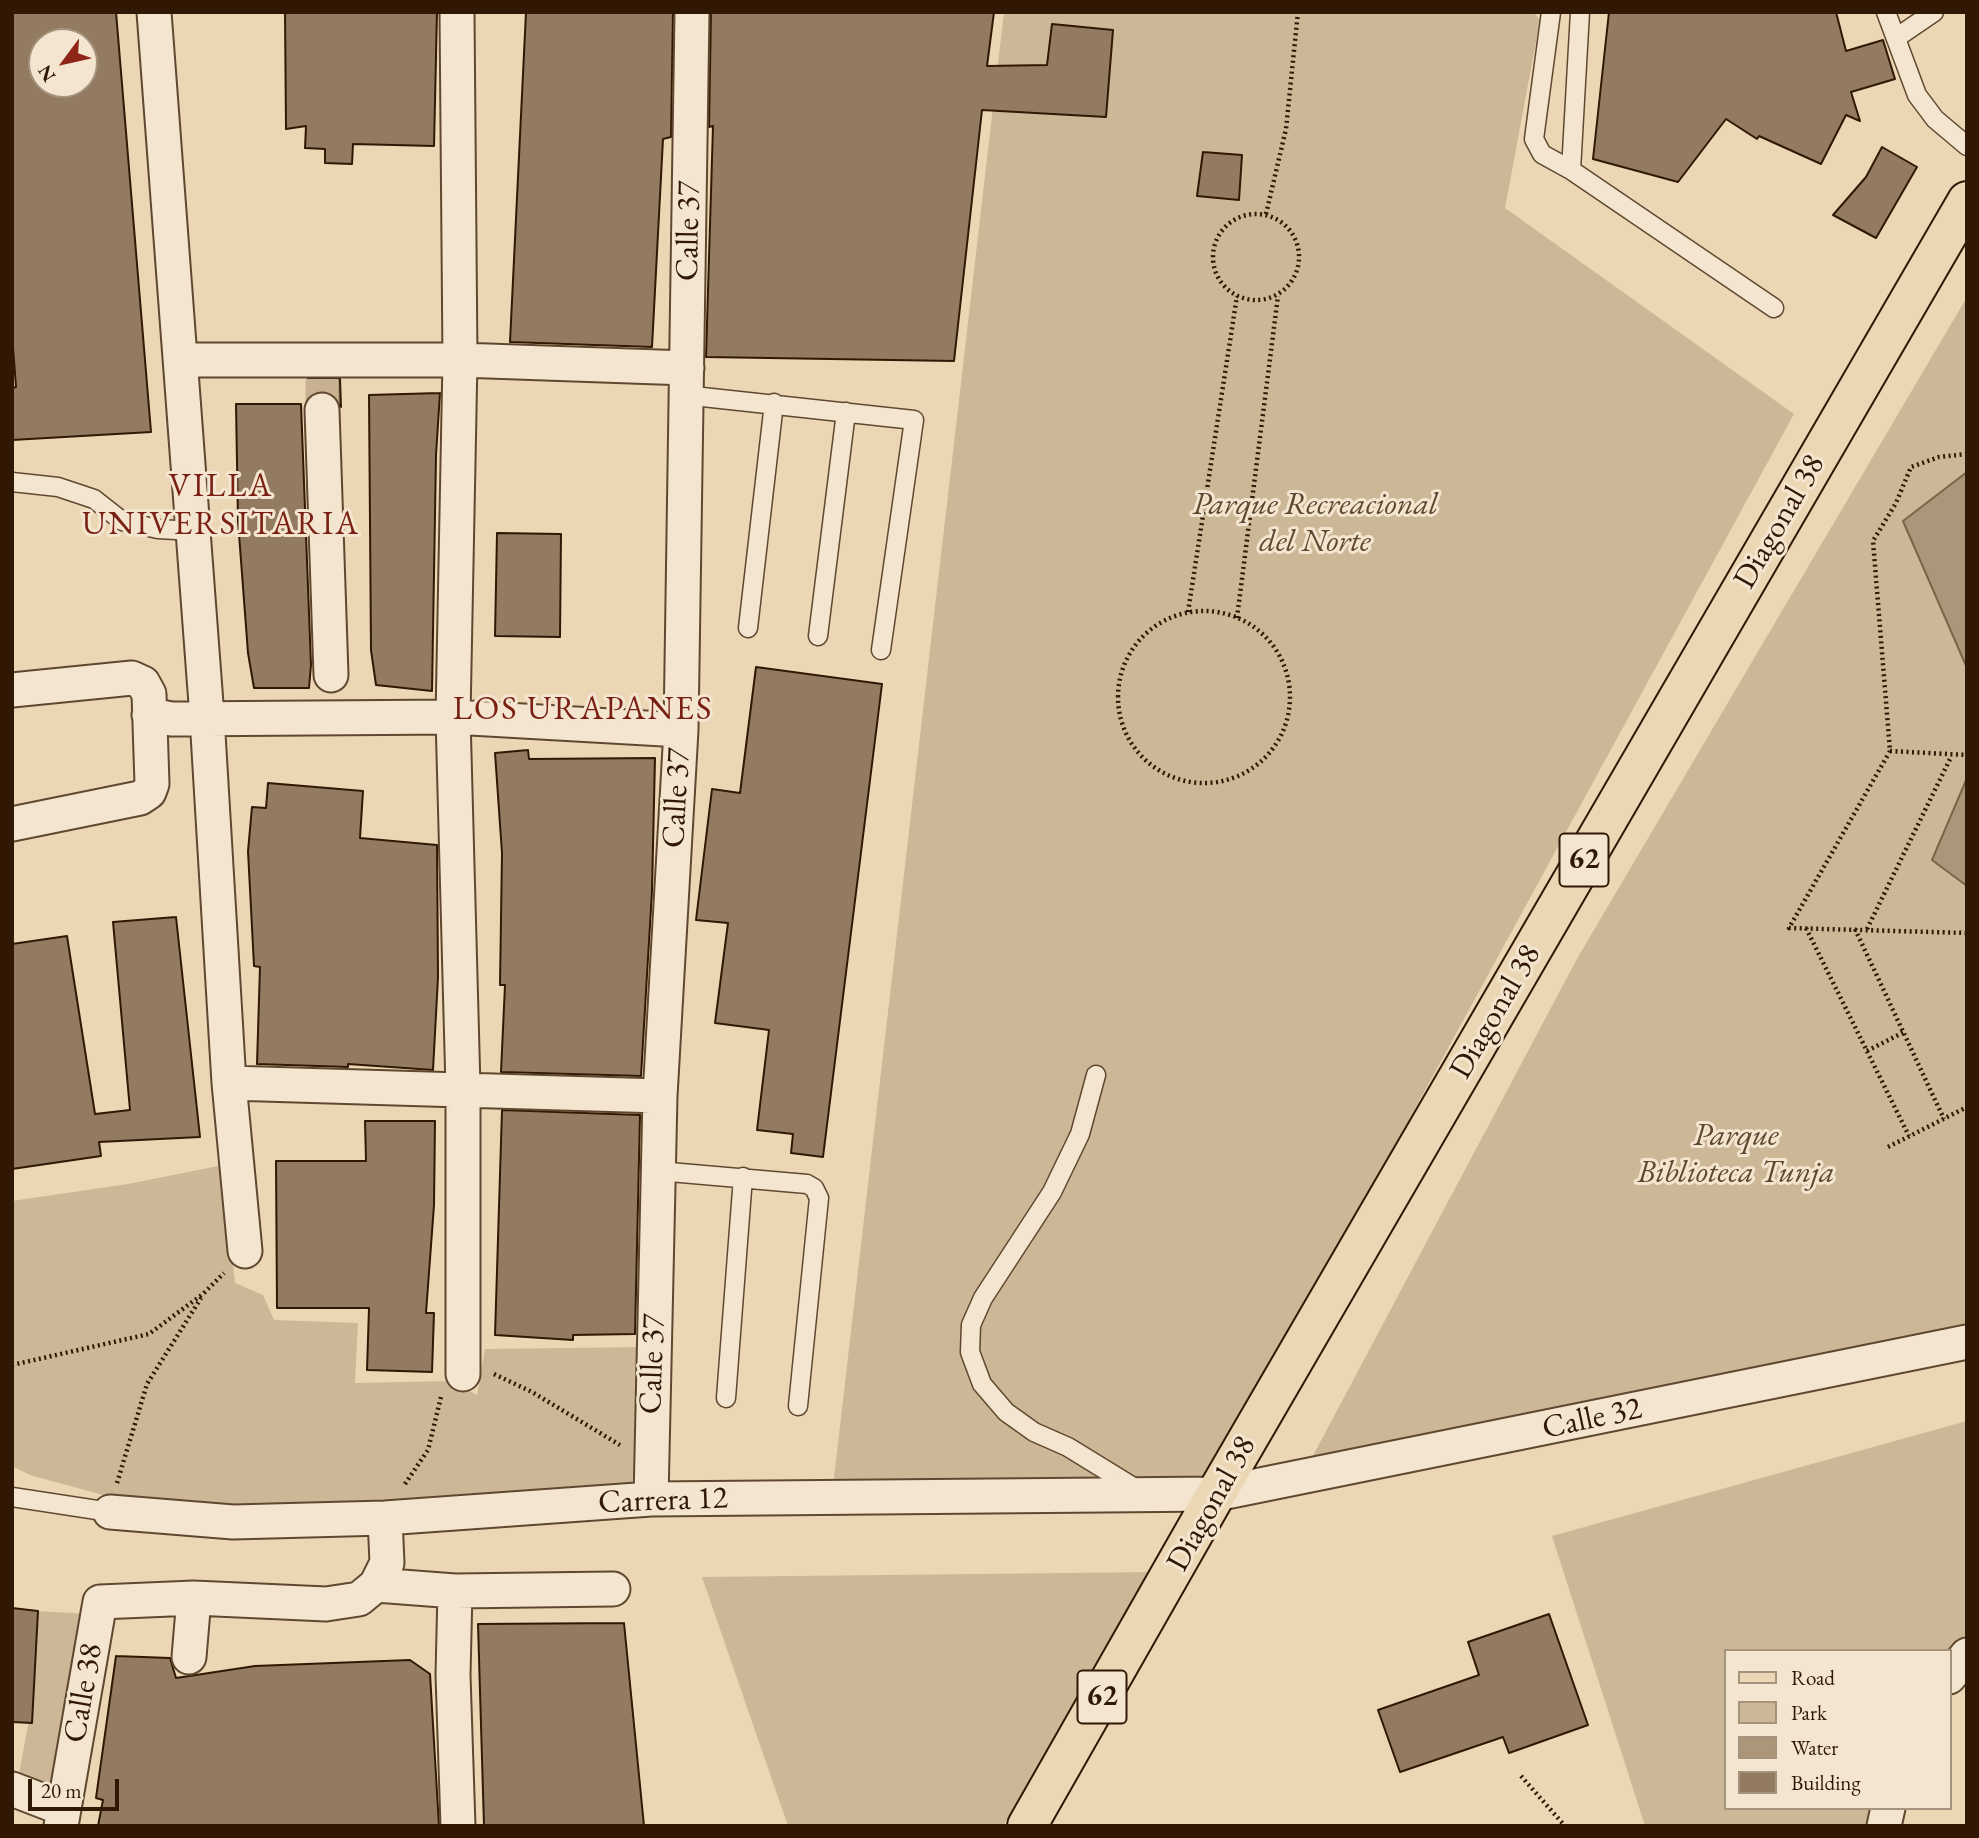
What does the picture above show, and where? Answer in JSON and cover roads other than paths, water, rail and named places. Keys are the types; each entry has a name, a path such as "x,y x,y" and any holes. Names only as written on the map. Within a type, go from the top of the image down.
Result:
{"main road":[{"name":"Diagonal 38","path":"1027,1826 1967,201"}],"street":[{"path":"155,12 208,717 229,1083 246,1251"},
{"path":"457,12 460,360 453,717 463,1088 462,1366"},
{"name":"Calle 37","path":"651,1499 660,1096 681,730 692,12"},
{"path":"181,360 322,383 460,360 685,381"},
{"path":"322,383 331,675"},
{"path":"12,690 132,678 143,683 149,694 152,784 149,792 140,797 12,824"},
{"path":"149,715 172,719 453,717 681,730"},
{"path":"229,1083 660,1096"},
{"name":"Calle 32","path":"1210,1507 1967,1342"},
{"name":"Carrera 12","path":"110,1512 233,1522 385,1524 651,1499 1144,1493 1210,1507"},
{"path":"189,1657 194,1598 326,1604 359,1599 382,1574 385,1524"},
{"path":"382,1574 455,1591 612,1590"},
{"path":"455,1591 453,1675 458,1826"},
{"name":"Calle 38","path":"63,1817 100,1602 194,1598"},
{"path":"1951,1674 1967,1655"},
{"path":"12,1789 63,1817"}],"lane":[{"path":"1551,12 1534,139 1542,154 1571,170 1774,308"},
{"path":"1571,170 1580,12"},
{"path":"1886,12 1917,95 1935,119 1967,146"},
{"path":"1896,38 1934,12"},
{"path":"685,381 774,403 914,420 881,650"},
{"path":"748,628 774,403"},
{"path":"818,636 846,412"},
{"path":"12,482 58,487 93,499 121,522 158,529 194,531"},
{"path":"1096,1075 1080,1134 1052,1192 983,1298 971,1325 971,1352 982,1384 1006,1412 1034,1432 1068,1447 1144,1493"},
{"path":"659,1171 807,1184 819,1198 798,1406"},
{"path":"726,1398 743,1177"},
{"path":"12,1497 110,1512"}],"water":[{"path":"1967,472 1967,668 1903,521"},
{"path":"1967,778 1967,886 1932,860"}],"tunnel":[{"path":"322,379 322,410"}],"district":[{"name":"VILLA UNIVERSITARIA","path":"221,506"},
{"name":"LOS URAPANES","path":"583,710"}],"park label":[{"name":"Parque Recreacional del Norte","path":"1315,524"},
{"name":"Parque Biblioteca Tunja","path":"1736,1154"}]}
